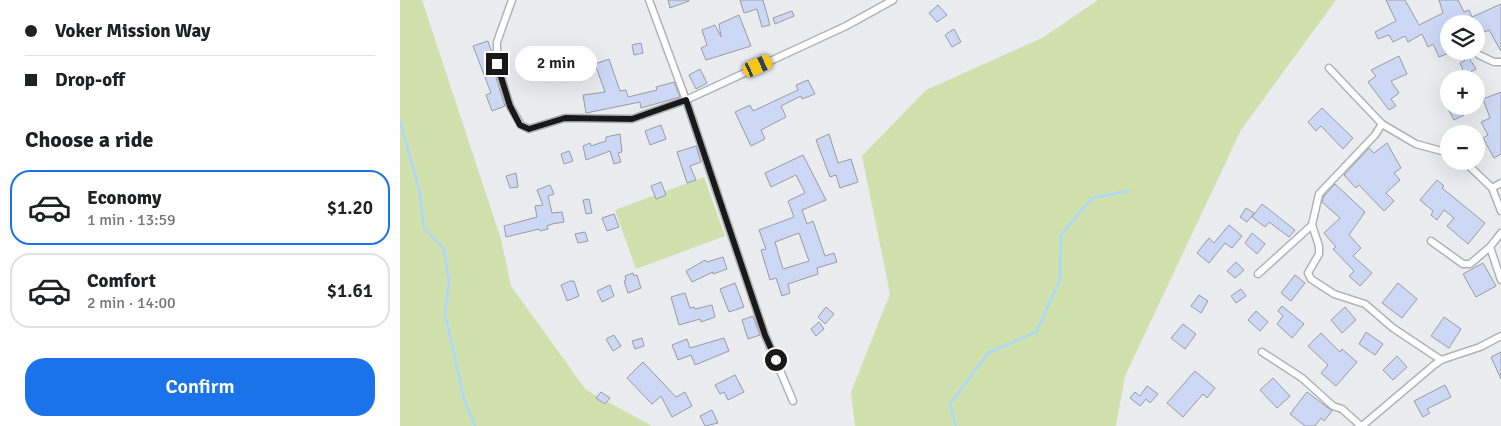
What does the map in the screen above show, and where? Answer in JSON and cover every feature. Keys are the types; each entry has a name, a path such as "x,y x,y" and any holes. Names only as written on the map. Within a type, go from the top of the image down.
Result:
{"street":[{"path":"512,0 497,42 497,64 510,106 520,125 529,129 565,118 632,119 686,100 846,26 892,0"},
{"path":"649,0 686,100 765,335 793,401"},
{"path":"1485,58 1494,62 1501,62"},
{"path":"1329,68 1382,124 1416,144 1440,151"},
{"path":"1382,124 1319,194 1312,226 1319,246 1319,254 1308,274 1311,279 1334,294 1365,304 1393,328 1441,360"},
{"path":"1473,170 1492,188 1501,211"},
{"path":"1492,188 1501,183"},
{"path":"1258,274 1312,226"},
{"path":"1431,241 1463,264 1470,264 1490,247 1501,233"},
{"path":"1490,247 1501,280"},
{"path":"1262,352 1302,378 1333,406 1342,409 1361,426 1441,360 1480,348 1501,336"}],"green space":[{"path":"400,0 422,0 501,239 511,286 586,390 652,426 400,426"},
{"path":"1098,0 1336,0 1241,130 1125,376 1116,426 855,426 851,392 890,294 862,156 926,90 1042,38"},
{"path":"704,177 725,236 636,269 615,210"}],"building":[{"path":"668,0 689,0 689,1 670,8"},
{"path":"740,0 763,0 770,25 762,27 757,9 744,13"},
{"path":"1386,0 1405,0 1419,25 1443,13 1439,0 1458,0 1464,12 1469,10 1471,15 1440,15 1439,57 1433,44 1428,47 1422,34 1408,42 1405,36 1393,42 1389,35 1378,39 1375,32 1396,21"},
{"path":"1501,4 1501,51 1489,30 1485,32 1485,15 1476,15"},
{"path":"938,5 947,15 937,22 929,13"},
{"path":"792,11 794,16 775,24 773,18"},
{"path":"739,15 751,46 706,60 701,48 707,45 702,30 715,25 721,37 719,24"},
{"path":"954,29 961,42 952,47 945,35"},
{"path":"488,41 492,53 492,65 505,106 492,111 486,95 491,93 473,46"},
{"path":"641,43 643,53 634,55 632,45"},
{"path":"1399,56 1407,74 1391,81 1399,93 1391,99 1396,106 1389,110 1368,82 1376,76 1371,70"},
{"path":"609,59 620,91 626,90 628,97 657,90 656,87 674,82 680,97 641,108 640,102 586,113 583,95 605,92 595,64"},
{"path":"1470,60 1476,69 1463,70 1460,63"},
{"path":"700,69 707,83 696,89 689,75"},
{"path":"808,80 815,94 802,99 801,96 781,106 786,117 761,130 765,139 751,146 735,112 750,105 753,111 798,90 796,85"},
{"path":"1501,92 1501,154 1494,158 1485,142 1485,137 1488,135 1485,125 1481,122 1490,118 1485,104 1485,98"},
{"path":"1322,108 1353,138 1343,149 1321,126 1316,131 1308,122"},
{"path":"1451,115 1464,115 1454,120"},
{"path":"661,125 666,139 650,145 645,131"},
{"path":"620,134 622,152 618,153 621,162 614,164 610,151 586,160 583,146 590,143 591,146 606,141 606,137"},
{"path":"829,134 838,163 851,159 858,182 840,188 836,175 830,177 816,140"},
{"path":"1387,143 1401,168 1394,173 1400,180 1386,193 1394,201 1384,211 1359,185 1356,188 1344,175 1369,148 1374,153"},
{"path":"696,146 701,162 690,166 696,180 687,183 677,152"},
{"path":"569,151 573,161 564,164 561,154"},
{"path":"803,155 826,200 802,210 807,224 813,221 825,256 834,253 837,262 817,268 818,274 788,284 790,293 782,296 776,278 770,280 761,250 766,249 759,230 794,217 788,201 805,193 796,175 771,187 765,173","holes":["799,233 809,261 783,269 775,242"]},
{"path":"516,173 518,187 510,188 506,176"},
{"path":"1437,180 1444,186 1442,188 1485,223 1468,244 1447,226 1454,218 1444,210 1437,220 1431,215 1433,211 1420,200"},
{"path":"661,182 666,195 656,199 651,186"},
{"path":"1335,184 1365,212 1349,235 1361,248 1353,256 1372,273 1360,286 1349,276 1354,271 1333,249 1336,247 1324,233 1340,218 1322,202 1324,196"},
{"path":"550,185 554,194 548,196 552,213 562,212 564,222 547,226 548,229 540,231 539,229 506,237 504,226 537,217 535,206 543,205 537,190"},
{"path":"589,199 592,213 586,214 583,200"},
{"path":"1262,204 1295,230 1289,237 1269,222 1265,227 1252,217"},
{"path":"1246,208 1254,213 1247,222 1240,217"},
{"path":"614,214 619,227 607,231 602,218"},
{"path":"1229,225 1242,236 1232,248 1225,243 1209,263 1197,253 1209,238 1214,243"},
{"path":"585,232 588,241 578,243 575,234"},
{"path":"1252,233 1265,244 1257,254 1245,243"},
{"path":"723,257 727,269 713,274 713,272 692,282 686,271 705,260 707,262"},
{"path":"1236,262 1244,270 1235,278 1227,271"},
{"path":"1483,263 1496,286 1476,297 1463,274"},
{"path":"633,273 634,276 637,275 641,288 628,293 624,281 626,280 625,276"},
{"path":"1295,275 1305,283 1291,301 1281,293"},
{"path":"574,281 579,296 567,301 561,285"},
{"path":"735,283 744,307 729,312 720,289"},
{"path":"1398,283 1417,299 1402,318 1382,303"},
{"path":"610,285 614,296 602,302 597,291"},
{"path":"1241,289 1246,296 1236,303 1231,296"},
{"path":"685,293 690,308 694,307 695,309 712,305 715,317 701,322 700,319 679,325 671,297"},
{"path":"1199,295 1208,301 1201,313 1191,306"},
{"path":"1282,306 1304,324 1292,338 1277,324 1283,316 1278,311"},
{"path":"826,307 834,314 825,324 818,317"},
{"path":"1345,307 1356,320 1342,333 1331,320"},
{"path":"1256,311 1268,322 1260,331 1248,320"},
{"path":"753,316 760,335 748,339 742,320"},
{"path":"1444,317 1461,329 1449,348 1431,336"},
{"path":"819,322 824,329 816,336 811,329"},
{"path":"1183,324 1196,334 1185,349 1171,338"},
{"path":"1366,332 1383,344 1375,355 1359,344"},
{"path":"1321,333 1340,352 1342,349 1357,362 1336,386 1321,373 1328,365 1308,346"},
{"path":"614,335 621,346 613,351 606,339"},
{"path":"642,338 644,346 635,349 632,341"},
{"path":"724,338 729,351 695,365 691,355 678,360 672,345 687,339 690,348"},
{"path":"1501,352 1501,379 1491,357"},
{"path":"1397,356 1407,367 1393,380 1383,370"},
{"path":"643,362 676,397 685,392 692,406 672,417 661,396 652,404 627,378"},
{"path":"1195,371 1215,388 1207,398 1203,394 1183,417 1167,403"},
{"path":"735,375 744,392 728,400 724,392 720,394 715,385"},
{"path":"1273,378 1290,396 1277,408 1260,390"},
{"path":"1445,385 1451,397 1427,409 1430,413 1423,417 1414,401"},
{"path":"1147,386 1158,394 1150,403 1146,399 1140,406 1130,398 1135,392 1140,396"},
{"path":"601,392 610,398 605,404 596,398"},
{"path":"1307,392 1332,411 1324,421 1321,418 1315,426 1305,426 1290,414"},
{"path":"712,410 718,423 705,426 700,416"}],"waterway":[{"path":"400,121 419,189 424,228 444,249 449,282 445,314 464,399 475,426"},
{"path":"956,426 950,404 988,353 1036,332 1060,280 1061,235 1092,198 1128,191"}],"route":[{"path":"497,64 510,106 520,125 529,129 565,118 632,119 686,100 765,335 776,360"}]}
